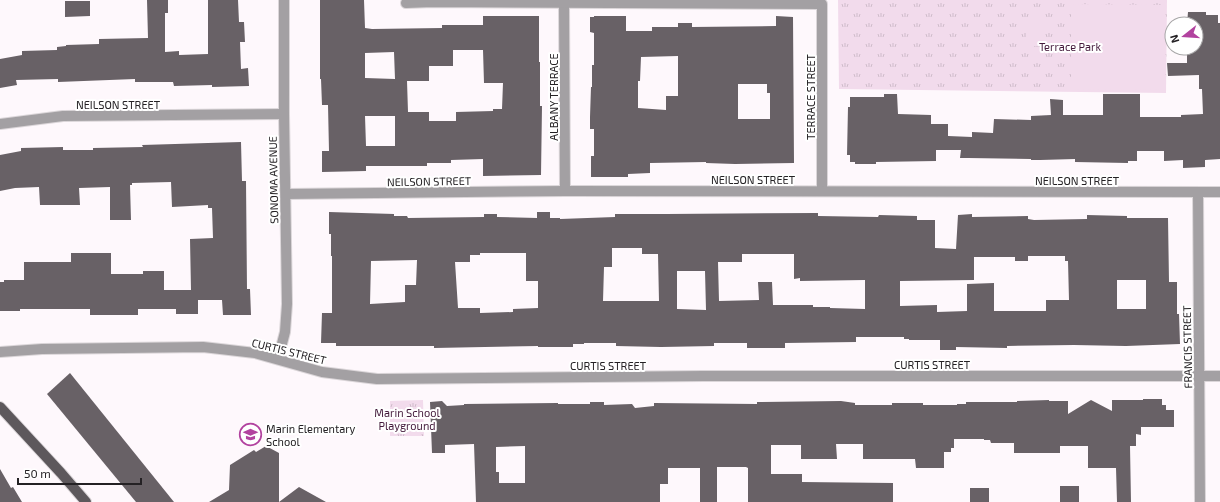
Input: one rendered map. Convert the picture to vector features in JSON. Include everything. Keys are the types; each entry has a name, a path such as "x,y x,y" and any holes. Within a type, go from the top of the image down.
{"main road":[{"path":"0,407 86,502"}],"street":[{"name":"SONOMA AVENUE","path":"278,360 285,332 287,304 284,0"},
{"path":"406,3 564,2"},
{"name":"TERRACE STREET","path":"564,2 822,4 822,191"},
{"name":"ALBANY TERRACE","path":"564,2 565,191"},
{"name":"NEILSON STREET","path":"0,124 63,116 284,114"},
{"name":"NEILSON STREET","path":"286,194 565,191 1220,192"},
{"name":"FRANCIS STREET","path":"1198,192 1200,502"},
{"name":"CURTIS STREET","path":"0,352 42,349 203,347 255,353 322,372 377,379 703,376 1220,376"}],"green space":[{"name":"Terrace Park","path":"838,0 1167,0 1167,16 1164,16 1164,56 1166,56 1166,93 839,89"},
{"path":"1071,4 1164,5 1163,90 1071,89"},
{"path":"1026,17 1044,17 1044,46 1026,46"},
{"name":"Marin School Playground","path":"423,400 424,436 390,436 390,401"}],"building":[{"path":"147,0 168,0 168,13 165,13 165,52 179,51 179,55 208,54 208,0 238,0 239,22 244,22 245,42 240,42 241,69 248,68 249,86 174,86 173,82 135,82 135,79 58,82 58,79 16,80 17,85 0,88 0,59 22,55 22,51 57,50 57,47 66,45 99,44 99,39 148,38"},
{"path":"320,0 364,0 365,28 372,29 442,28 442,25 483,25 483,16 539,16 540,106 542,106 541,175 483,176 483,159 451,160 451,163 427,163 427,166 366,166 366,171 322,172 322,151 329,151 328,105 322,105 320,79","holes":["453,50 483,50 484,83 503,83 502,109 493,109 493,111 456,112 456,121 429,121 429,112 408,112 407,81 429,81 429,66 453,66","394,52 395,79 365,78 365,53","365,116 395,116 395,146 366,146"]},
{"path":"65,1 90,1 90,16 65,17"},
{"path":"1188,12 1206,12 1206,15 1218,15 1218,23 1220,23 1220,159 1205,160 1205,167 1183,168 1183,160 1164,161 1164,151 1137,151 1137,161 1128,161 1128,163 1075,162 1075,159 1031,160 960,158 961,150 936,150 936,161 876,162 876,164 855,164 855,162 850,162 850,155 847,155 848,107 850,107 850,97 884,97 884,94 897,94 898,114 931,115 931,124 948,124 948,136 972,137 972,132 993,133 994,119 1031,120 1031,116 1051,115 1050,99 1063,100 1063,115 1103,115 1103,94 1140,94 1140,117 1181,117 1181,115 1203,114 1202,89 1199,89 1199,75 1168,76 1167,63 1187,63 1187,56 1204,56 1204,16 1188,16"},
{"path":"626,16 626,31 652,31 652,27 678,27 678,23 692,23 692,27 776,26 776,16 793,17 794,163 650,163 650,173 628,174 628,177 591,177 591,156 594,156 594,129 590,129 590,117 592,65 594,65 594,33 590,32 590,17","holes":["678,56 678,96 666,96 666,110 638,108 638,81 640,81 641,57","738,84 767,84 767,93 770,93 770,119 738,119"]},
{"path":"241,142 242,181 246,181 247,289 250,289 251,315 223,315 222,300 198,300 198,314 176,314 176,309 138,309 138,315 90,315 90,309 20,309 20,311 0,311 0,282 4,282 4,280 24,280 24,262 71,262 71,253 111,253 111,274 143,274 143,271 164,271 164,290 191,290 190,239 213,238 212,208 208,208 208,205 172,207 171,182 132,183 132,185 130,185 131,220 110,220 110,187 79,188 80,205 40,205 39,187 15,188 0,191 0,155 21,151 21,148 63,147 63,150 93,150 93,148 143,147 142,145"},
{"path":"329,212 394,214 394,216 407,216 408,218 484,217 484,214 497,214 497,217 537,218 537,212 550,212 550,218 560,219 615,217 615,214 818,213 818,216 917,216 917,220 935,220 935,248 956,249 958,215 972,214 972,217 1028,216 1028,219 1034,220 1087,219 1087,215 1127,216 1127,218 1168,218 1169,282 1177,282 1177,314 1179,314 1180,344 1126,346 1007,346 1007,348 956,347 956,350 940,350 940,340 909,340 904,339 904,337 856,337 856,342 785,343 785,348 747,348 747,343 714,343 714,346 661,347 616,346 616,343 573,344 573,347 538,346 434,348 434,346 336,346 336,343 321,343 322,313 332,313 332,256 331,234 329,234","holes":["612,248 642,248 642,254 658,254 659,301 603,301 604,267 612,267","480,253 526,253 526,281 538,281 538,308 513,309 513,312 480,313 480,308 458,308 455,262 470,262 470,255 480,255","742,254 794,254 794,279 800,278 800,281 865,280 865,309 813,307 813,305 773,305 772,282 758,282 759,300 719,301 718,262 742,262","1028,256 1065,256 1065,261 1068,261 1069,300 1046,300 1046,311 994,311 994,283 967,284 967,311 937,312 937,305 900,306 900,281 974,280 974,257 1015,257 1015,261 1028,261","417,260 416,285 405,285 405,302 370,304 371,261","677,271 705,271 706,310 677,309","1117,280 1146,280 1146,309 1117,309"]},
{"path":"70,373 174,502 136,502 47,394"},
{"path":"1162,399 1162,405 1166,405 1166,410 1174,410 1174,427 1141,427 1141,435 1136,434 1136,446 1130,446 1131,502 1117,502 1116,468 1088,468 1088,446 1060,446 1060,453 1014,453 1014,443 991,443 990,440 984,439 954,439 954,448 951,448 951,452 944,452 944,468 916,468 915,459 863,459 863,444 836,444 837,459 801,459 801,445 771,445 771,474 802,474 802,482 893,483 893,502 748,502 748,468 717,467 717,502 700,502 700,468 668,468 668,484 660,484 660,502 476,502 474,444 445,445 445,453 432,453 430,402 442,401 447,406 464,404 590,404 590,402 604,402 604,405 632,404 635,408 654,406 654,403 757,404 757,402 841,401 855,403 855,405 923,403 923,405 957,405 966,404 966,402 1017,402 1049,400 1068,401 1068,414 1091,400 1112,411 1112,400","holes":["525,446 525,483 499,483 499,472 496,472 496,447"]},
{"path":"266,446 279,453 279,502 209,502 229,490 230,465 254,450 256,452"},
{"path":"0,469 11,488 13,487 22,502 0,502"},
{"path":"1060,486 1079,486 1079,502 1060,502"},
{"path":"299,487 326,502 279,502"},
{"path":"970,488 989,488 989,502 970,502"}],"place":[{"name":"Marin Elementary School","path":"251,434"}]}
